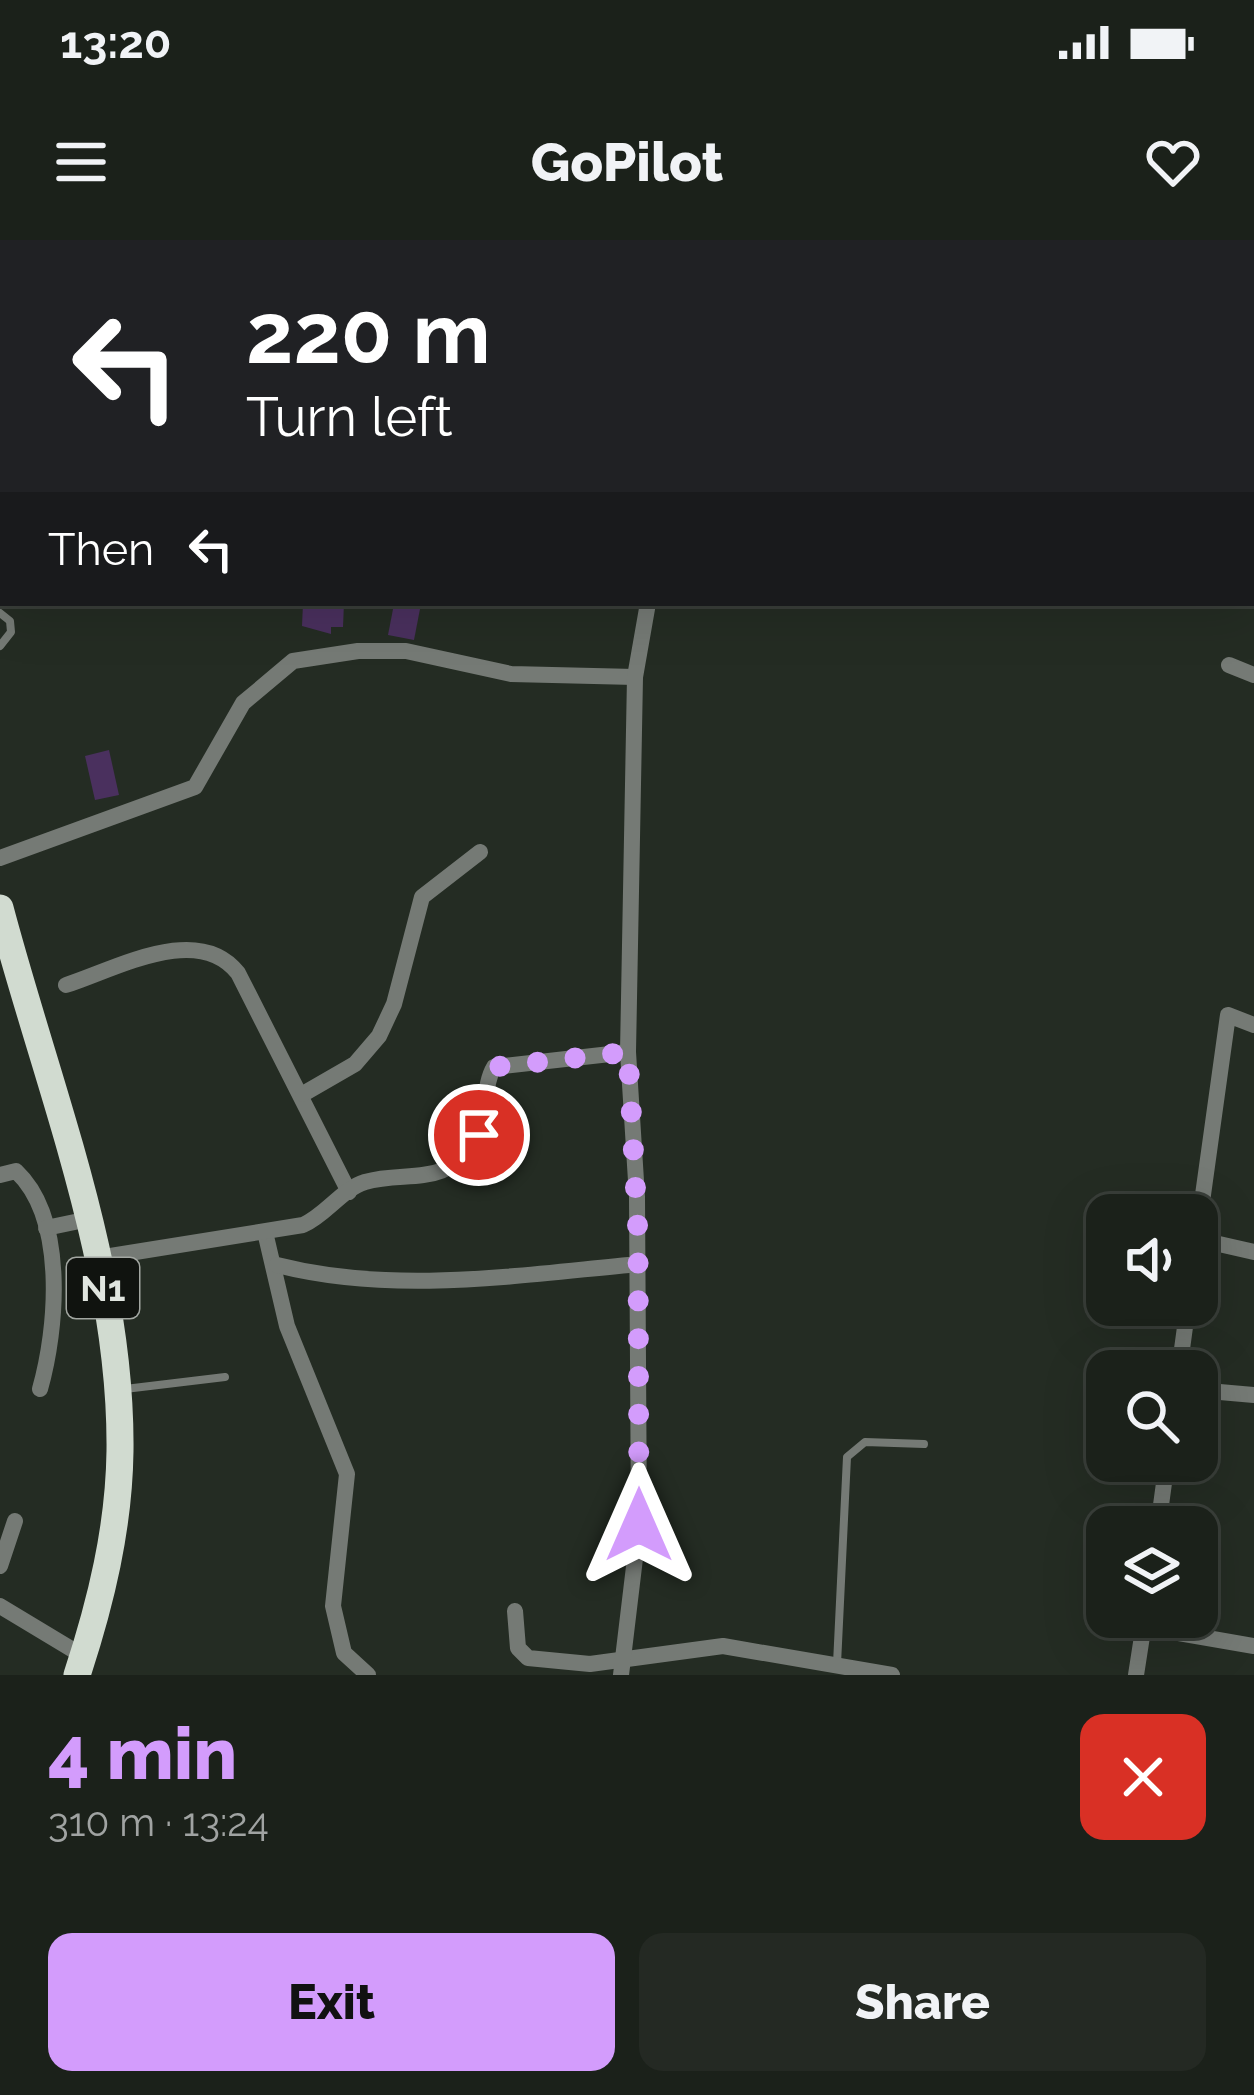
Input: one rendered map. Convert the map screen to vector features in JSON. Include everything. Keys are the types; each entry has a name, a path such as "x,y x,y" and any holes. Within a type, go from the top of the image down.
{"highway":[{"name":"N1","path":"0,908 7,961 89,1219 117,1390 120,1451 112,1541 80,1666"}],"street":[{"path":"622,1667 639,1525 639,1264 628,1052 635,677 647,606"},
{"path":"0,858 195,787 243,703 293,662 358,651 406,651 511,674 635,677"},
{"path":"1229,665 1254,675"},
{"path":"303,1094 355,1064 379,1036 403,973 416,908 430,890 480,852"},
{"path":"66,985 174,950 218,954 238,973 349,1192"},
{"path":"1203,1194 1228,1015 1254,1025"},
{"path":"98,1258 266,1232 324,1216 368,1181 423,1178 459,1159 479,1135 494,1067 628,1052"},
{"path":"0,1174 16,1171 23,1178 46,1228 55,1336 40,1389"},
{"path":"46,1228 89,1219"},
{"path":"266,1232 287,1325 346,1474 333,1606 344,1653 368,1675"},
{"path":"1218,1244 1254,1252"},
{"path":"277,1265 338,1281 454,1281 639,1264"},
{"path":"1218,1392 1254,1395"},
{"path":"0,1566 15,1521"},
{"path":"0,1606 80,1666"},
{"path":"515,1611 518,1648 528,1658 622,1667 723,1646 892,1675"},
{"path":"1136,1675 1142,1638"},
{"path":"1218,1638 1254,1646"}],"lane":[{"path":"0,613 10,621 11,632 0,646"},
{"path":"117,1390 225,1377"},
{"path":"836,1666 847,1457 865,1442 924,1444"}],"building":[{"path":"303,606 344,606 343,627 331,627 331,634 302,626"},
{"path":"394,606 420,609 414,640 388,635"},
{"path":"109,750 119,795 95,800 85,756"}],"route":[{"path":"479,1135 494,1067 628,1052 638,1234 639,1525"}]}
